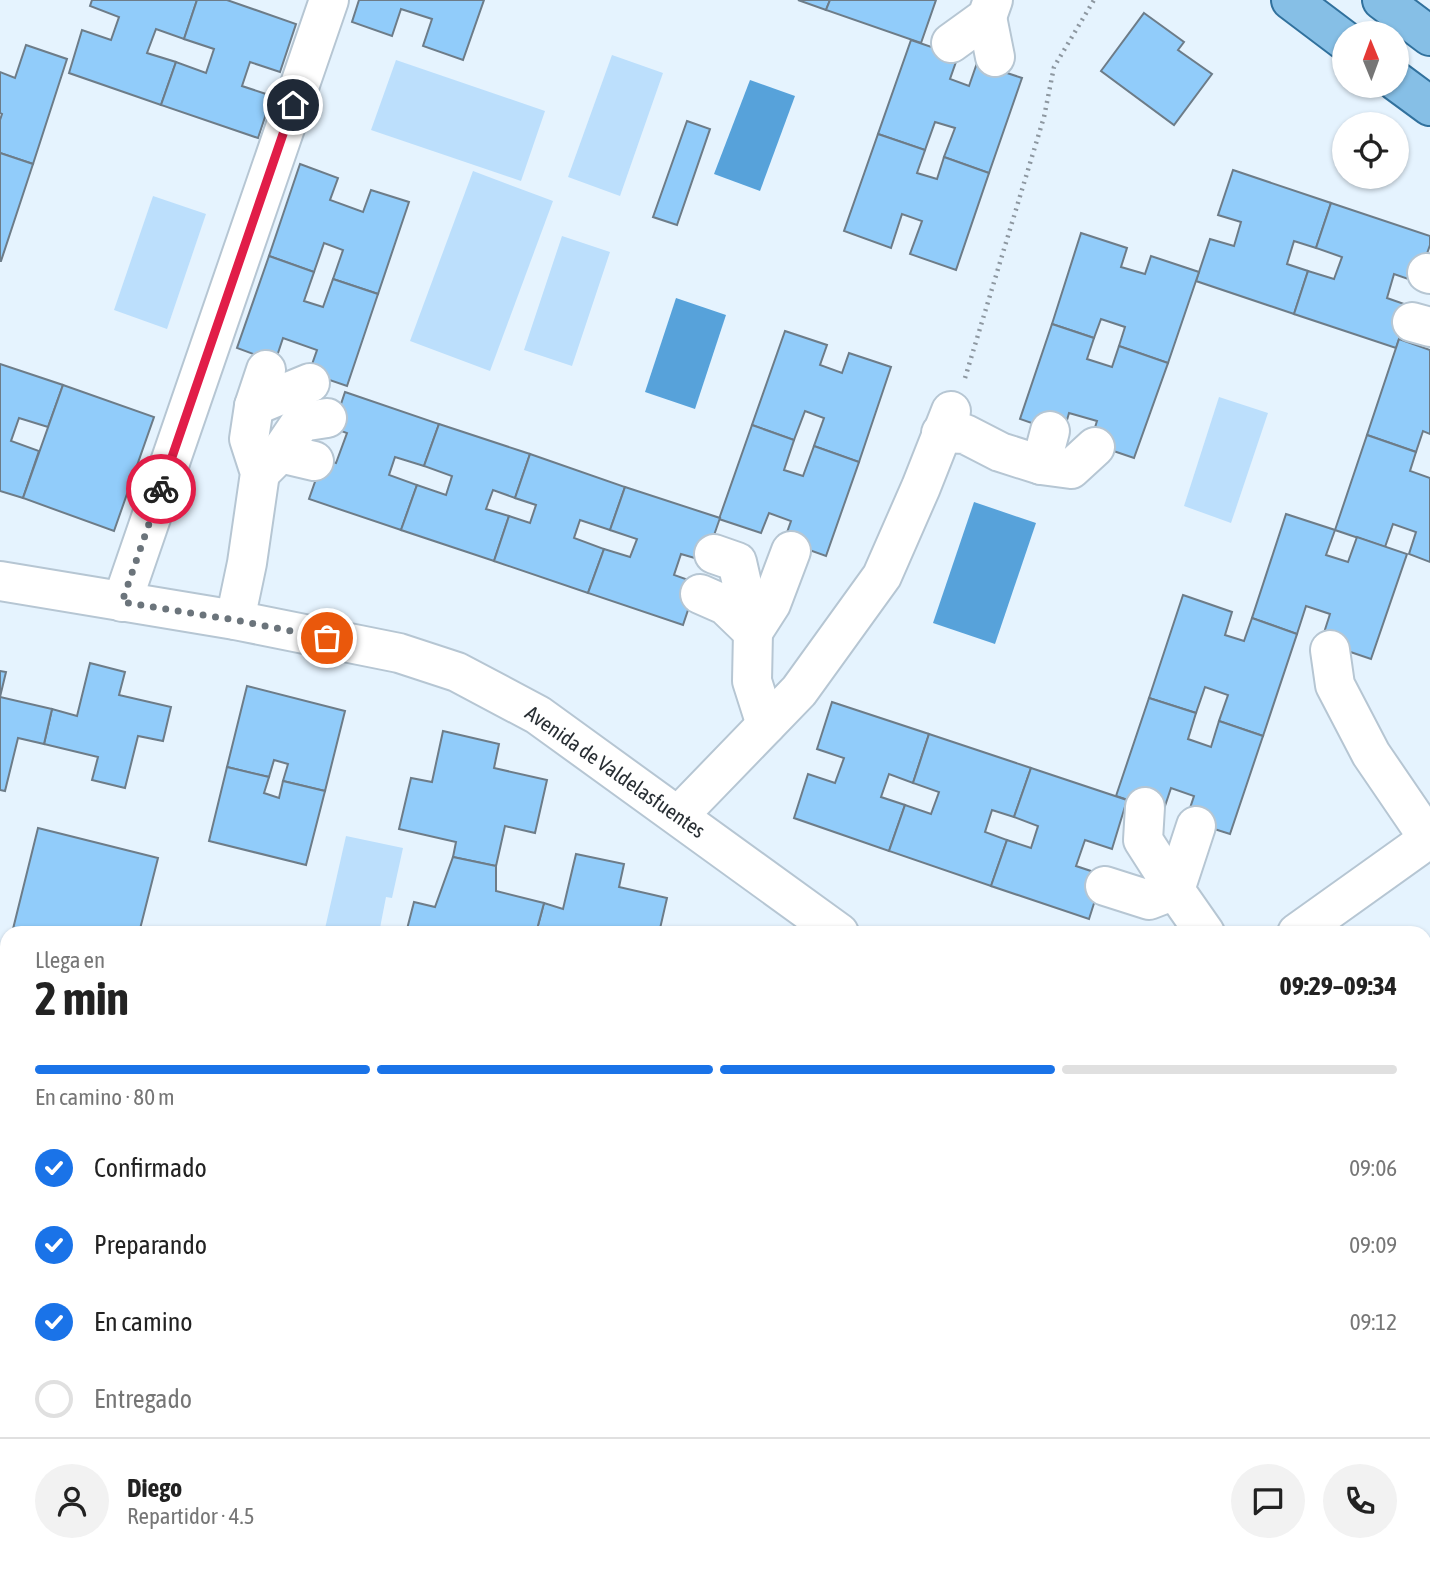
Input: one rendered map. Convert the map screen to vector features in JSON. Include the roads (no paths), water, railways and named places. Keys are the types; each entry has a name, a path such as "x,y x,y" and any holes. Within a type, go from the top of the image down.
{"main road":[{"path":"1292,0 1332,31"},
{"path":"1382,0 1430,36"},
{"path":"1409,91 1430,106"}],"street":[{"path":"122,602 329,0"},
{"path":"951,43 990,9"},
{"path":"990,9 995,57"},
{"path":"266,370 254,406 249,439 285,462"},
{"path":"254,406 310,383"},
{"path":"235,620 247,563 301,422 327,418"},
{"path":"679,816 799,691 882,576 946,422 999,452 1046,448 1071,469 1095,447"},
{"path":"733,551 753,632 752,681 766,725"},
{"path":"753,632 771,604 792,551"},
{"name":"Avenida de Valdelasfuentes","path":"0,581 235,620 399,653 457,672 538,715 829,926"},
{"path":"701,594 725,605 753,632"},
{"path":"1307,926 1430,839 1371,754 1335,685 1330,650"},
{"path":"1175,890 1196,826"},
{"path":"1135,828 1200,926"},
{"path":"1105,887 1149,900 1175,890"}],"water":[{"path":"750,80 795,96 760,191 714,174"},
{"path":"676,298 726,315 695,409 645,392"},
{"path":"974,502 1036,523 995,644 933,623"}]}
